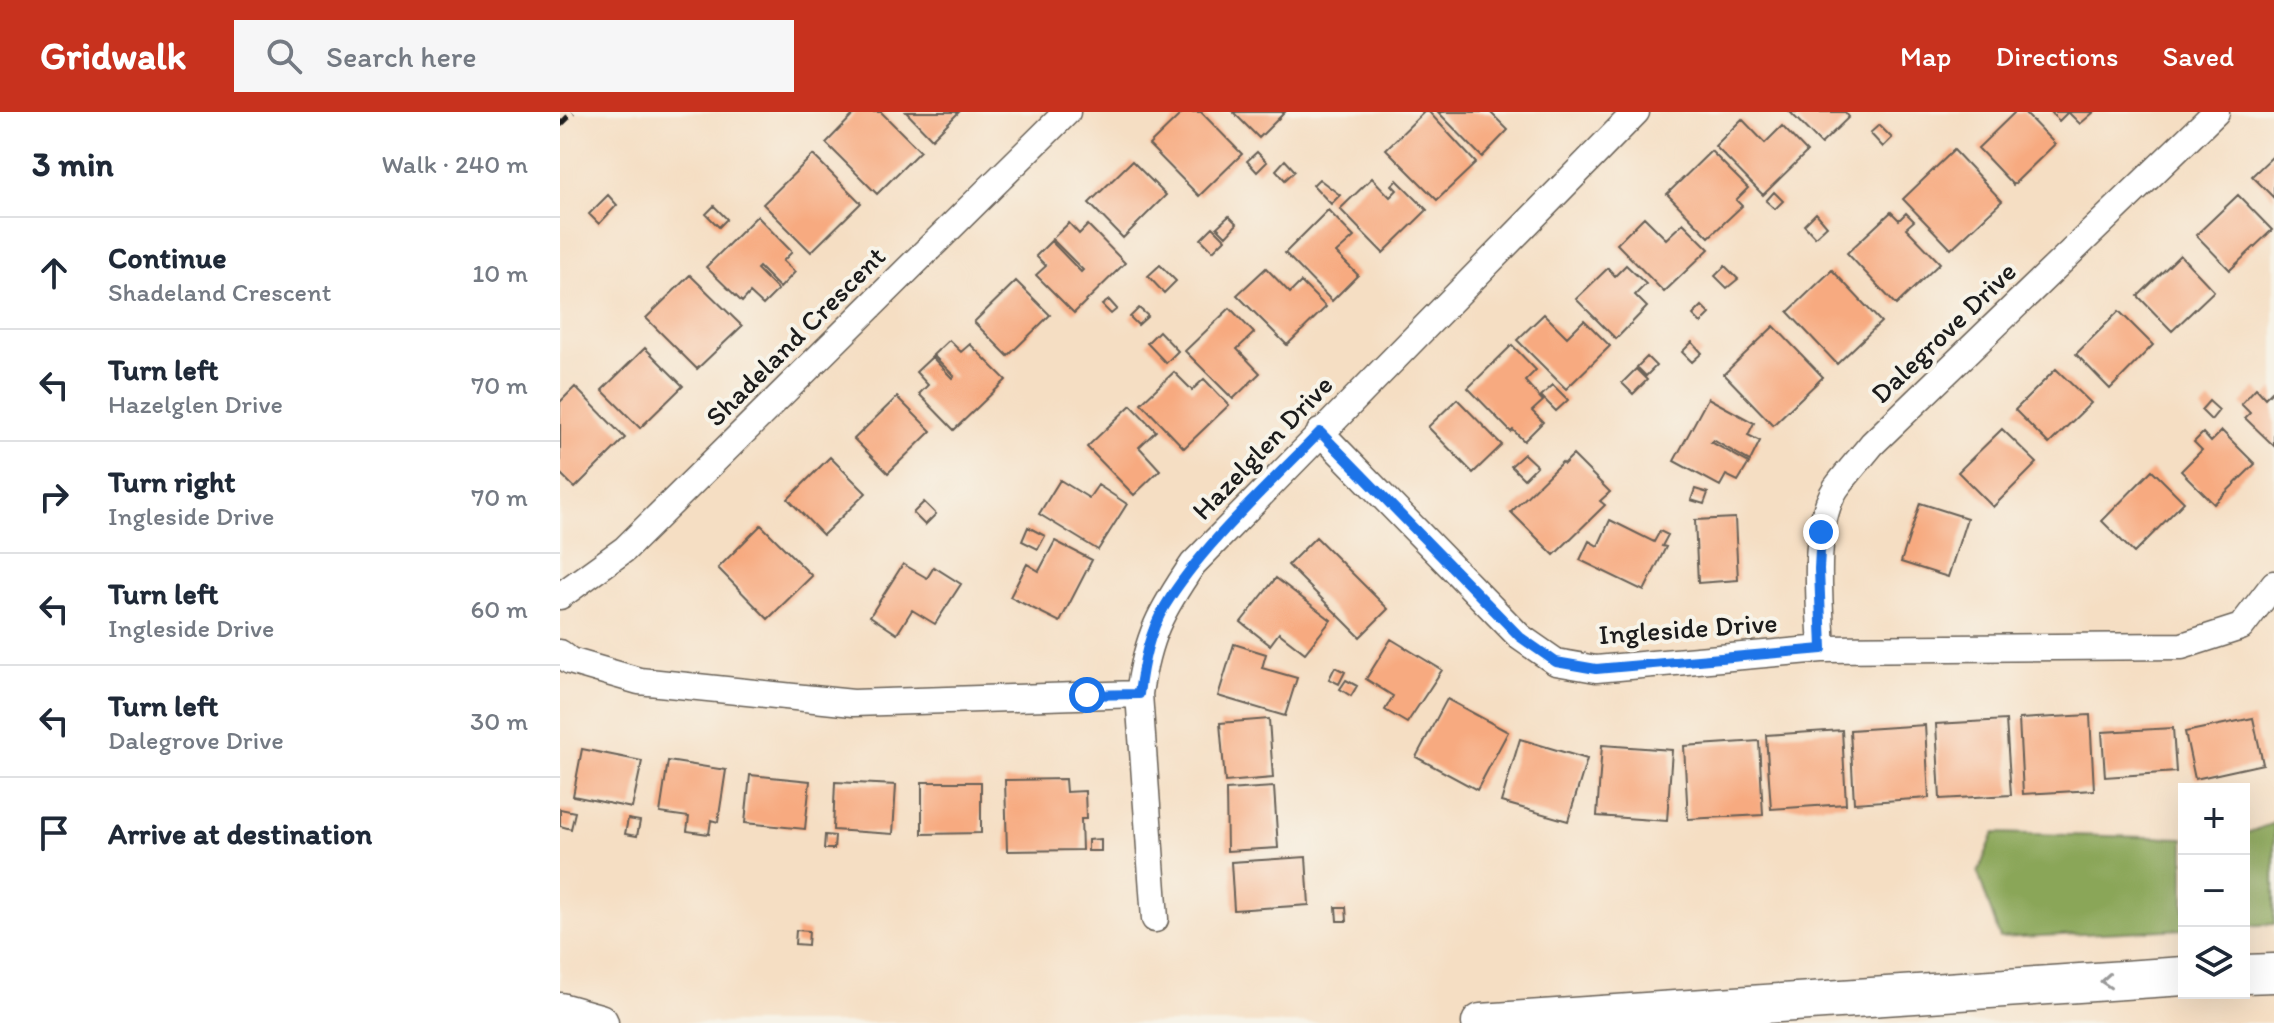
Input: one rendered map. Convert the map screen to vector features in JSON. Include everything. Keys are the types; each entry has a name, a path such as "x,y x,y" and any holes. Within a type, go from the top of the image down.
{"main road":[{"path":"2250,974 2274,973"},
{"path":"1481,1023 2178,976"},
{"path":"560,1012 599,1023"}],"street":[{"name":"Shadeland Crescent","path":"560,596 625,549 1067,112"},
{"name":"Hazelglen Drive","path":"1155,919 1139,694 1144,656 1163,608 1186,575 1320,432 1636,112"},
{"name":"Dalegrove Drive","path":"1822,649 1821,532 1835,490 1872,444 2216,112"},
{"name":"Ingleside Drive","path":"1320,432 1520,637 1556,662 1596,669 1822,649 2182,646 2241,627 2274,584"},
{"path":"560,653 570,661 639,681 853,703 1139,694"}],"green space":[{"path":"2274,823 2274,924 2250,926 2250,832"},
{"path":"1994,833 2178,838 2178,929 2000,938 1978,873"}],"building":[{"path":"856,112 881,112 920,151 877,194 826,143"},
{"path":"906,112 959,112 932,139"},
{"path":"1183,112 1201,112 1242,154 1199,196 1149,145"},
{"path":"1233,112 1285,112 1259,138"},
{"path":"1424,112 1429,112 1476,163 1437,200 1386,149"},
{"path":"1438,112 1490,112 1508,130 1482,157"},
{"path":"1790,112 1845,112 1849,117 1821,144"},
{"path":"2015,112 2024,112 2055,144 2013,185 1978,148"},
{"path":"2051,112 2068,112 2059,121"},
{"path":"2068,112 2094,112 2080,124"},
{"path":"1742,119 1765,143 1782,126 1807,152 1763,195 1715,146"},
{"path":"1879,125 1892,138 1883,147 1870,133"},
{"path":"1954,150 2002,201 1951,249 1903,199"},
{"path":"1711,151 1748,188 1736,200 1742,206 1709,237 1667,194"},
{"path":"1257,152 1267,162 1257,172 1247,161"},
{"path":"813,155 861,203 811,252 763,204"},
{"path":"2274,155 2274,198 2252,176"},
{"path":"1285,160 1295,171 1285,180 1276,170"},
{"path":"1132,161 1166,195 1123,238 1089,203"},
{"path":"1372,178 1390,197 1397,190 1392,185 1397,180 1427,210 1383,253 1340,209"},
{"path":"1319,179 1340,195 1331,204 1313,185"},
{"path":"1774,192 1783,201 1775,209 1766,201"},
{"path":"608,195 617,205 599,224 589,214"},
{"path":"2238,195 2272,230 2230,270 2196,235"},
{"path":"714,206 727,219 719,227 706,214"},
{"path":"1328,210 1354,237 1336,253 1358,275 1332,301 1285,253"},
{"path":"1891,212 1899,220 1906,213 1914,221 1906,228 1940,263 1896,305 1847,253"},
{"path":"1816,213 1827,226 1815,237 1804,225"},
{"path":"757,216 792,252 783,261 795,272 780,288 759,267 757,269 778,290 763,305 750,293 742,302 706,267"},
{"path":"1229,216 1237,224 1226,236 1217,227"},
{"path":"1644,217 1666,239 1683,223 1709,249 1664,292 1617,244"},
{"path":"1069,223 1079,234 1088,225 1125,263 1074,313 1036,275 1046,266 1036,256 1051,241 1081,272 1083,270 1052,239"},
{"path":"1213,227 1225,239 1213,251 1201,239"},
{"path":"2180,255 2214,291 2172,331 2138,296"},
{"path":"1160,265 1176,281 1164,293 1148,276"},
{"path":"1626,265 1646,284 1635,295 1647,307 1616,339 1576,299 1608,268 1615,276"},
{"path":"1725,266 1738,279 1727,288 1715,276"},
{"path":"1266,268 1290,293 1301,282 1326,307 1287,345 1237,295"},
{"path":"1832,270 1881,322 1837,364 1788,312"},
{"path":"690,275 742,326 697,369 646,318"},
{"path":"1016,281 1050,315 1008,356 974,322"},
{"path":"1109,300 1117,309 1111,314 1102,305"},
{"path":"1702,306 1710,314 1701,323 1693,315"},
{"path":"1139,308 1148,316 1138,325 1130,317"},
{"path":"1230,308 1254,333 1237,349 1260,373 1233,399 1185,351"},
{"path":"2119,311 2153,345 2110,389 2076,354"},
{"path":"1544,314 1567,337 1584,320 1610,346 1566,389 1517,340"},
{"path":"1774,326 1823,377 1773,425 1724,374"},
{"path":"1159,331 1178,351 1166,363 1147,343"},
{"path":"949,340 961,352 970,344 1006,380 954,430 919,394 928,385 916,372 932,357 952,378 954,376 933,355"},
{"path":"1692,342 1702,353 1692,362 1682,352"},
{"path":"1512,345 1536,370 1525,381 1543,401 1532,411 1543,422 1524,441 1468,388"},
{"path":"645,348 683,386 640,428 602,390"},
{"path":"1647,357 1656,366 1646,376 1637,367"},
{"path":"1636,369 1647,380 1633,394 1622,383"},
{"path":"2056,369 2091,403 2049,444 2015,410"},
{"path":"1174,372 1192,390 1204,379 1229,405 1184,448 1141,403"},
{"path":"1553,385 1568,400 1556,411 1541,396"},
{"path":"575,387 625,438 575,488 560,473 560,402"},
{"path":"2256,388 2265,398 2274,389 2274,446 2245,418 2250,413 2241,404"},
{"path":"897,397 931,431 888,473 854,439"},
{"path":"1708,398 1754,423 1748,435 1760,441 1750,461 1713,440 1711,442 1749,463 1738,481 1726,475 1720,486 1674,461"},
{"path":"1457,399 1502,445 1473,473 1428,427"},
{"path":"2209,401 2219,410 2211,420 2201,410"},
{"path":"1131,405 1156,431 1139,447 1160,470 1134,495 1087,447"},
{"path":"2002,429 2037,463 1993,507 1958,472"},
{"path":"2222,431 2255,464 2214,504 2181,471 2202,450 2194,442 2203,433 2211,442"},
{"path":"1524,454 1537,466 1524,479 1511,466"},
{"path":"1573,455 1610,492 1600,501 1605,505 1554,555 1511,512"},
{"path":"830,457 866,493 823,535 788,499"},
{"path":"2152,470 2184,502 2134,553 2102,521"},
{"path":"1060,480 1089,498 1098,485 1127,504 1098,550 1039,514"},
{"path":"1695,489 1708,493 1704,504 1691,500"},
{"path":"924,502 936,514 925,525 913,513"},
{"path":"1920,503 1967,518 1948,577 1901,562"},
{"path":"1735,518 1738,580 1698,583 1695,520"},
{"path":"1610,520 1654,542 1660,531 1668,535 1662,546 1666,547 1644,591 1580,560 1589,541 1598,546"},
{"path":"761,525 812,576 768,619 718,568"},
{"path":"1028,527 1045,536 1038,549 1022,541"},
{"path":"1316,537 1388,609 1360,637 1288,565"},
{"path":"1055,541 1092,560 1060,622 1010,597 1027,564 1039,571"},
{"path":"903,564 927,578 934,567 961,584 935,624 912,610 897,634 870,616"},
{"path":"1276,578 1331,620 1305,653 1279,633 1270,645 1241,622"},
{"path":"1391,639 1442,670 1407,723 1385,710 1393,696 1366,679"},
{"path":"1234,644 1266,654 1262,668 1297,678 1285,716 1218,696"},
{"path":"1335,667 1345,672 1339,684 1329,679"},
{"path":"1346,680 1357,686 1351,696 1340,689"},
{"path":"1447,699 1508,732 1477,790 1416,757"},
{"path":"2090,715 2094,790 2023,794 2019,719"},
{"path":"2253,718 2263,764 2195,779 2185,732"},
{"path":"1269,719 1273,778 1225,782 1220,723"},
{"path":"2006,720 2011,795 1940,799 1936,724"},
{"path":"1925,725 1929,798 1854,803 1850,730"},
{"path":"2173,728 2176,772 2105,777 2102,732"},
{"path":"1842,730 1846,804 1771,809 1766,735"},
{"path":"1520,739 1587,759 1568,821 1501,802"},
{"path":"1759,741 1763,815 1688,819 1684,746"},
{"path":"1602,745 1672,750 1667,821 1597,816"},
{"path":"582,749 642,761 632,808 573,796"},
{"path":"668,761 726,770 718,822 711,820 709,834 687,831 689,817 660,813"},
{"path":"750,775 810,781 805,829 745,823"},
{"path":"1065,779 1066,792 1085,791 1086,819 1081,819 1082,850 1007,851 1005,780"},
{"path":"835,782 896,785 893,834 833,830"},
{"path":"922,782 981,782 981,833 922,834"},
{"path":"1274,787 1278,848 1227,851 1226,790"},
{"path":"560,809 575,812 571,829 560,826"},
{"path":"628,819 640,821 637,836 625,834"},
{"path":"825,835 835,836 834,849 824,849"},
{"path":"1101,839 1101,851 1088,851 1088,840"},
{"path":"1306,857 1309,905 1234,910 1231,862"},
{"path":"1336,907 1346,907 1347,921 1337,921"},
{"path":"796,930 809,931 808,945 795,944"}],"railway":[{"path":"560,125 573,112"}],"route":[{"path":"1087,695 1139,694 1144,656 1163,608 1193,564 1320,432 1520,637 1556,662 1596,669 1822,649 1821,532"}]}
